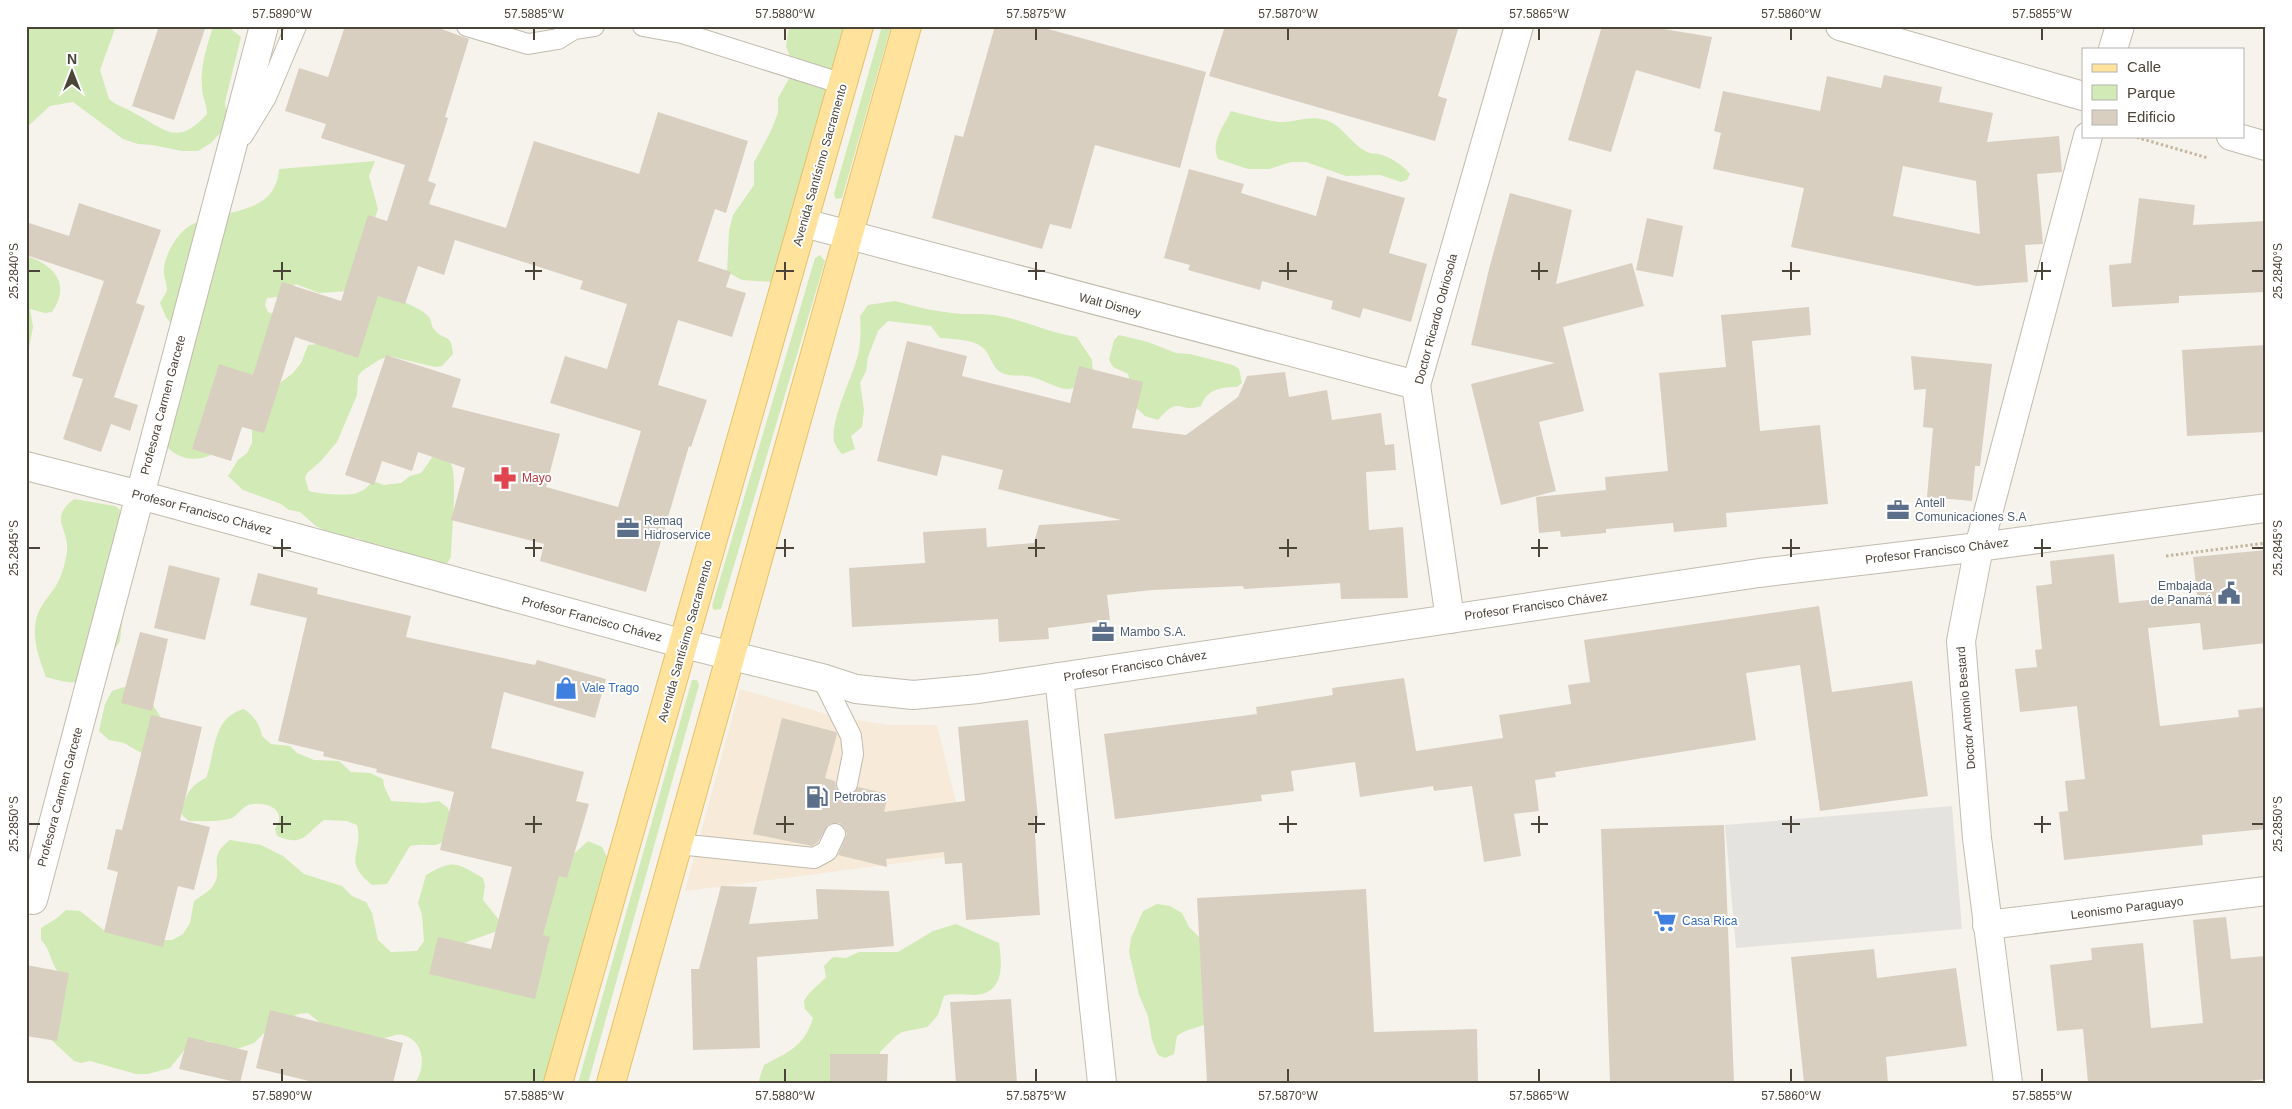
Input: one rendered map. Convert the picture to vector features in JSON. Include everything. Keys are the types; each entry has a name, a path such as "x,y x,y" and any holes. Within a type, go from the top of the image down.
{"main road":[{"name":"Avenida Santísimo Sacramento","path":"558,1083 860,26"},
{"path":"611,1083 906,26"}],"street":[{"name":"Profesora Carmen Garcete","path":"33,900 264,26"},
{"name":"Doctor Ricardo Odriosola","path":"1450,619 1416,385 1519,26"},
{"path":"1840,26 2082,96"},
{"path":"2113,48 2120,26"},
{"name":"Doctor Antonio Bestard","path":"2008,1083 1977,838 1961,641 1979,547 2087,138"},
{"path":"2238,138 2266,146"},
{"name":"Walt Disney","path":"804,222 848,236 1416,385"},
{"name":"Profesor Francisco Chávez","path":"26,466 140,495 684,644 822,678 856,689 913,695 978,689 1759,573 1979,547 2266,508"},
{"path":"1059,677 1102,1083"},
{"name":"Leonismo Paraguayo","path":"1988,925 2266,891"}],"lane":[{"path":"235,136 243,135 266,97 296,26"},
{"path":"467,26 528,44 558,39 574,30 594,26"},
{"path":"643,26 682,33 843,84"},
{"path":"822,678 851,736 853,754 847,784"},
{"path":"678,844 814,858 827,852 835,834"}],"path":[{"path":"2139,138 2218,160"},
{"path":"2159,556 2266,543"}],"shaded area":[{"path":"740,689 837,717 889,725 937,725 969,854 685,891"},
{"path":"1952,806 1962,929 1736,948 1725,825"}],"green space":[{"path":"26,26 116,26 100,70 109,99 164,130 180,133 197,124 207,114 202,91 202,72 205,56 213,26 227,26 241,37 225,102 227,117 221,132 211,143 198,151 182,151 138,144 123,139 73,102 50,106 26,128"},
{"path":"789,26 845,26 773,282 742,280 727,272 729,231 733,215 754,185 754,162 770,133 778,113 778,98 790,77 792,61 786,47"},
{"path":"882,26 891,26 842,198 836,199 834,194"},
{"path":"1231,111 1279,122 1313,118 1331,122 1368,153 1382,155 1396,161 1410,174 1407,180 1401,182 1380,175 1346,176 1306,162 1291,162 1269,169 1248,169 1218,159 1216,153 1217,140"},
{"path":"375,161 369,176 378,209 350,291 319,293 296,284 277,297 267,298 265,305 268,312 284,318 213,454 198,459 191,459 184,458 172,451 161,440 184,342 166,317 160,303 167,290 164,275 165,263 168,252 174,242 181,233 193,224 207,218 239,211 253,206 266,198 275,186 279,169"},
{"path":"820,255 825,261 721,609 714,610 712,606 815,258"},
{"path":"26,256 44,264 57,276 60,284 60,293 58,302 52,312 45,313 30,309 33,327 26,364"},
{"path":"369,291 401,301 423,312 431,320 432,327 449,340 453,354 442,366 435,367 389,356 362,371 358,376 357,395 337,442 321,461 307,473 305,478 309,491 353,494 362,491 373,481 384,485 401,483 410,476 421,473 434,455 448,461 453,470 454,494 451,557 445,567 385,550 357,538 337,537 316,526 300,512 289,510 281,504 243,490 228,476 238,460 247,453 252,443 252,426 276,386 293,373 301,363 308,345 330,343"},
{"path":"895,301 945,312 989,314 1005,317 1077,337 1092,360 1093,373 1084,382 1068,389 1027,376 1007,375 997,370 985,350 978,344 940,338 931,326 888,321 878,331 868,357 866,371 860,383 864,410 862,427 851,436 855,449 842,454 834,441 835,422 858,355 860,316 868,305"},
{"path":"1119,335 1148,342 1176,353 1190,354 1233,365 1239,369 1242,383 1237,387 1215,390 1207,396 1201,406 1188,408 1175,406 1165,412 1158,420 1145,416 1128,400 1130,381 1128,374 1113,367 1109,360 1114,340"},
{"path":"74,499 115,506 133,520 120,641 113,652 95,671 77,682 66,682 46,677 39,656 35,627 40,610 57,584 64,568 67,543 61,518 66,506"},
{"path":"692,680 697,680 699,685 588,1083 578,1083"},
{"path":"124,687 132,688 144,695 165,724 143,754 124,743 109,740 99,731 105,704 112,691"},
{"path":"244,709 254,717 262,736 271,744 290,746 297,753 314,760 339,761 351,772 370,773 383,779 391,801 424,803 439,801 448,808 454,828 439,844 410,846 387,884 372,885 363,876 355,863 358,843 357,825 347,821 324,820 303,838 293,840 277,836 275,829 279,822 279,816 277,811 268,805 248,805 229,819 189,821 182,815 182,809 188,793 196,784 206,778 220,728 233,714"},
{"path":"230,840 261,845 283,856 304,874 342,886 352,896 366,902 372,913 378,940 391,952 417,951 424,941 422,915 418,903 426,875 443,866 454,864 483,878 485,886 483,900 499,920 497,931 461,944 443,962 523,943 566,861 588,841 602,847 609,861 598,887 563,1083 415,1083 419,1077 422,1062 416,1043 410,1038 403,1035 394,1035 383,1039 373,1039 325,1033 318,1021 308,1013 298,1014 266,1031 254,1043 237,1049 226,1048 208,1041 196,1041 187,1047 170,1068 148,1074 136,1074 90,1061 81,1063 74,1061 44,1033 60,974 41,940 41,928 66,910 80,911 105,931 147,940 172,940 183,934 190,923 194,901 213,886 217,874 218,852"},
{"path":"1157,904 1170,906 1182,913 1189,927 1200,938 1212,1021 1177,1036 1174,1054 1165,1058 1158,1055 1152,1040 1148,1016 1139,995 1129,952 1131,938 1143,911"},
{"path":"956,924 999,943 1001,968 997,983 992,989 975,995 956,994 944,996 938,1015 933,1021 927,1027 902,1032 896,1036 881,1051 863,1083 758,1083 764,1065 794,1048 805,1036 813,1018 805,1009 804,1001 811,991 826,977 824,966 833,957 846,958 859,952 898,952 933,931"}],"building":[{"path":"159,26 206,26 174,120 132,106"},
{"path":"345,26 433,26 469,39 445,117 448,118 428,181 436,184 429,204 506,228 534,141 639,174 658,112 748,141 726,213 715,209 698,261 731,272 726,287 746,293 732,337 678,320 658,385 707,400 691,447 689,446 646,592 540,561 544,544 451,520 465,468 418,452 412,471 382,461 374,485 345,475 386,355 461,379 452,407 560,434 546,487 618,507 641,431 550,403 565,356 607,369 627,304 580,289 583,281 455,240 444,275 418,266 405,304 378,296 358,358 295,337 264,433 242,427 231,461 192,449 219,364 253,375 282,282 341,301 368,215 387,221 405,165 321,138 326,124 285,111 299,68 328,77"},
{"path":"995,26 1037,26 1206,72 1180,168 1095,145 1071,229 1050,224 1042,249 932,218 955,135 963,137"},
{"path":"1225,26 1459,26 1438,96 1447,99 1435,141 1209,76"},
{"path":"1602,26 1646,26 1712,37 1700,89 1636,70 1611,152 1568,140"},
{"path":"1884,75 1942,87 1939,102 1993,113 1987,142 2059,136 2062,172 2037,174 2043,244 2025,245 2028,282 1977,286 1791,247 1804,188 1713,169 1721,133 1714,131 1723,91 1820,111 1827,76 1881,88","holes":["1903,166 1976,181 1980,234 1893,216"]},
{"path":"1189,169 1244,184 1241,193 1316,216 1327,176 1405,198 1389,253 1427,264 1411,322 1363,308 1360,318 1331,309 1333,301 1262,281 1260,290 1188,270 1190,265 1164,258"},
{"path":"1510,193 1572,210 1556,284 1632,263 1644,306 1563,327 1584,411 1539,422 1556,491 1501,505 1471,384 1555,363 1471,345"},
{"path":"2139,198 2195,205 2193,225 2266,221 2266,292 2179,296 2179,303 2112,307 2109,265 2131,263"},
{"path":"79,203 161,230 136,303 145,306 114,397 138,405 130,431 111,424 101,452 63,439 83,379 72,376 104,281 26,255 26,222 69,236"},
{"path":"1647,218 1683,226 1673,277 1636,270"},
{"path":"1809,307 1811,335 1752,341 1760,431 1820,425 1828,504 1726,513 1727,527 1674,532 1673,523 1606,529 1606,533 1561,537 1560,531 1539,533 1536,497 1606,490 1605,477 1668,471 1659,373 1726,367 1721,315"},
{"path":"907,341 967,356 962,376 1070,403 1079,366 1143,382 1132,428 1186,435 1238,397 1247,376 1285,372 1289,397 1327,390 1332,420 1381,413 1385,445 1394,444 1396,470 1366,472 1369,530 1403,527 1408,598 1341,599 1340,583 1244,589 1243,586 1152,590 1107,595 1110,620 1048,628 1049,639 999,642 998,619 852,627 849,568 925,563 923,532 986,528 987,547 1034,543 1039,525 1121,520 998,489 1003,470 942,455 937,476 877,461"},
{"path":"2266,345 2266,432 2187,436 2182,350"},
{"path":"1911,356 1992,364 1980,466 1975,466 1972,501 1927,497 1933,428 1923,427 1926,389 1914,390"},
{"path":"2266,550 2266,643 2203,650 2200,623 2148,628 2160,726 2239,717 2238,710 2266,707 2266,829 2202,835 2203,845 2064,860 2059,812 2068,811 2065,781 2085,779 2077,706 2020,712 2015,669 2037,667 2035,650 2042,649 2036,586 2052,584 2050,561 2114,554 2119,603 2197,595 2193,557"},
{"path":"169,565 220,578 205,640 154,628"},
{"path":"258,573 318,588 317,594 411,616 406,637 535,665 537,660 606,679 595,718 504,692 491,748 584,772 576,801 589,804 567,878 559,876 543,935 550,937 535,999 429,974 438,937 491,949 512,867 440,850 454,792 376,772 377,769 323,756 324,752 278,741 307,618 250,605"},
{"path":"1819,606 1832,692 1912,681 1928,796 1820,811 1800,665 1746,673 1756,740 1555,772 1556,777 1535,780 1539,811 1514,814 1521,856 1484,862 1472,786 1434,791 1433,786 1360,797 1355,762 1291,771 1294,791 1261,795 1262,801 1115,819 1104,734 1257,714 1256,707 1333,695 1332,688 1404,678 1416,751 1503,738 1499,715 1571,704 1568,685 1590,682 1584,640"},
{"path":"140,632 168,639 152,711 121,703"},
{"path":"151,715 202,727 180,820 210,827 194,890 178,886 163,947 104,932 118,872 107,869 116,829 122,830"},
{"path":"782,718 836,732 825,778 835,781 836,788 844,795 851,795 858,787 888,794 884,812 965,801 958,727 1028,720 1038,818 1034,818 1040,915 966,920 962,863 945,864 944,852 886,859 887,867 838,855 847,834 840,823 828,825 818,842 812,846 753,834"},
{"path":"1724,825 1734,1083 1610,1083 1601,829"},
{"path":"721,886 757,887 749,924 818,919 816,889 889,891 894,946 757,957 760,1048 693,1050 691,969 699,969"},
{"path":"1366,889 1374,1032 1477,1029 1478,1083 1207,1083 1197,898"},
{"path":"2226,917 2231,959 2266,956 2266,1079 2231,1083 2088,1083 2083,1029 2057,1031 2050,965 2092,960 2091,948 2143,943 2151,1028 2203,1023 2193,920"},
{"path":"1874,949 1877,978 1956,968 1967,1046 1886,1057 1888,1083 1804,1083 1791,957"},
{"path":"26,965 69,973 57,1041 26,1036"},
{"path":"1011,999 1017,1083 956,1083 950,1002"},
{"path":"270,1010 403,1043 393,1083 317,1083 256,1068"},
{"path":"188,1037 248,1051 240,1083 179,1069"},
{"path":"830,1054 888,1054 887,1083 830,1083"}],"place":[{"name":"Mayo","path":"505,478"},
{"name":"Antell Comunicaciones S.A","path":"1898,510"},
{"name":"Remaq Hidroservice","path":"628,528"},
{"name":"Embajada de Panamá","path":"2229,593"},
{"name":"Mambo S.A.","path":"1103,632"},
{"name":"Vale Trago","path":"566,688"},
{"name":"Petrobras","path":"817,797"},
{"name":"Casa Rica","path":"1665,921"}]}
